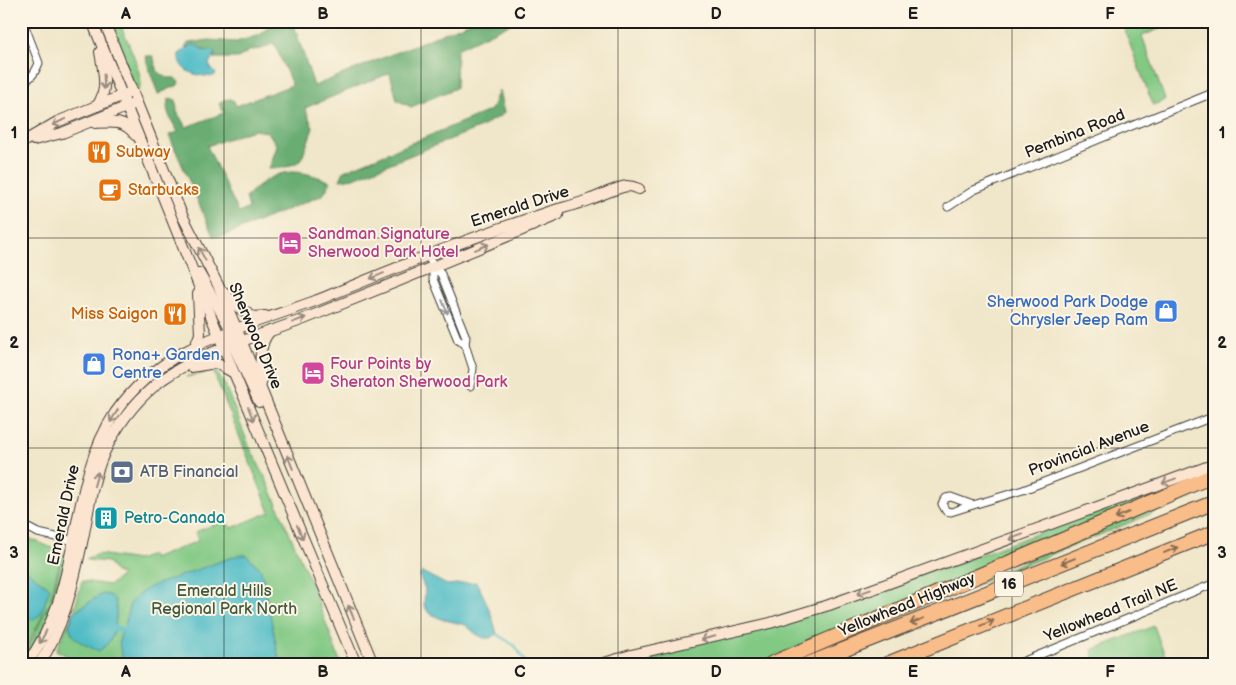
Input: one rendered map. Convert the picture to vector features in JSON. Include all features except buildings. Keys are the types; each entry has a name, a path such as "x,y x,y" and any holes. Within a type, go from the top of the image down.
{"highway":[{"path":"771,664 1215,475"},
{"name":"Yellowhead Highway","path":"808,664 1215,502"},
{"name":"16","path":"887,664 1215,532"},
{"path":"897,664 926,648"}],"main road":[{"name":"Sherwood Drive","path":"104,21 182,215 218,285 234,340 261,390 372,662"},
{"name":"Sherwood Drive","path":"92,22 219,337 234,340"},
{"path":"92,22 104,80 103,94 97,106"},
{"path":"22,143 57,122 132,92"},
{"path":"22,143 62,132 136,103"},
{"path":"79,126 110,122 125,125 143,146"},
{"name":"Emerald Drive","path":"39,664 54,638 66,608 82,544 89,504 101,461 126,414 138,400 163,379 278,314 313,302 498,228 588,201 621,188 633,186 639,189"},
{"name":"Emerald Drive","path":"234,340 253,337 270,331 433,267 562,214 588,201"},
{"path":"189,261 200,274 234,340 266,416 276,426"},
{"path":"195,347 200,329 196,280"},
{"path":"218,285 235,305 253,317 278,314"},
{"path":"234,340 313,302"},
{"path":"261,390 261,350 270,331"},
{"name":"Emerald Drive","path":"26,664 46,632 56,608 66,575 82,494 91,462 98,444 115,414 133,390 158,368 195,347 219,337"},
{"name":"Sherwood Drive","path":"234,340 234,373 356,664"},
{"path":"163,379 190,367 216,363 234,373"},
{"path":"601,664 631,655 770,623 829,605 1215,464"}],"street":[{"path":"21,83 28,81 35,73 39,63 22,21"},
{"name":"Pembina Road","path":"948,207 974,190 1215,92"},
{"path":"428,255 433,267 441,274 466,337 465,344 473,369 470,386"},
{"name":"Provincial Avenue","path":"973,505 1023,490 1215,416"},
{"path":"21,524 38,534 74,541"},
{"name":"Yellowhead Trail NE","path":"1017,664 1215,583"}],"green space":[{"path":"109,21 119,21 130,46 140,77 138,91 136,91"},
{"path":"473,21 516,21 457,49 456,88 411,107 397,100 390,73 305,108 313,128 301,161 286,167 269,169 277,146 268,132 253,130 207,146 239,213 249,208 246,197 257,187 276,175 295,172 331,182 323,195 223,236 213,236 169,135 178,132 171,120 167,107 170,98 176,100 177,112 186,127 224,113 219,104 223,100 230,99 234,101 236,106 292,85 274,43 262,49 251,50 238,58 213,58 215,54 192,45 185,48 188,43 209,40 236,42 260,35 273,24 293,22 314,86"},
{"path":"1121,21 1178,21 1142,36 1165,100 1153,105"},
{"path":"146,56 153,56 158,72 167,78 175,78 179,82 178,85 158,94"},
{"path":"499,90 504,113 486,125 354,178 340,180 344,171 491,110"},
{"name":"Emerald Hills Regional Park North","path":"214,369 225,385 249,446 266,479 311,583 341,664 82,664 56,650 74,612 82,581 110,585 122,575 114,571 108,562 88,560 87,558 99,554 137,560 151,555 153,559 198,541 195,532 224,521 232,528 270,512 213,371 186,377"},
{"path":"1215,469 757,664 618,664 962,561"},
{"path":"1215,479 1215,488 882,623"},
{"path":"21,535 62,552 50,601 63,552 66,557 50,613 37,640 21,663 21,658 34,636 48,605 27,646 21,647"},
{"path":"1154,626 1168,664 1096,664 1092,650"}],"water":[{"path":"192,45 198,46 201,50 215,52 209,63 216,74 214,76 202,76 186,70 182,66 179,54"},
{"path":"238,555 246,555 261,569 280,664 126,664 120,651 120,637 124,630 130,605 136,597 149,587"},
{"path":"21,566 50,588 41,614 34,620 21,617"},
{"path":"422,572 447,585 476,582 488,607 497,634 490,638 484,638 466,625 441,619 428,612 424,605 425,589 420,577"},
{"path":"103,594 114,599 116,619 111,639 99,651 77,639 69,626 74,612"}],"waterway":[{"path":"114,628 124,630"},
{"path":"497,634 515,646 525,662"}],"place":[{"name":"Subway","path":"99,152"},
{"name":"Starbucks","path":"110,190"},
{"name":"Sandman Signature Sherwood Park Hotel","path":"290,243"},
{"name":"Sherwood Park Dodge Chrysler Jeep Ram","path":"1166,311"},
{"name":"Miss Saigon","path":"175,314"},
{"name":"Rona+ Garden Centre","path":"94,364"},
{"name":"Four Points by Sheraton Sherwood Park","path":"313,373"},
{"name":"ATB Financial","path":"122,472"},
{"name":"Petro-Canada","path":"106,518"}]}
